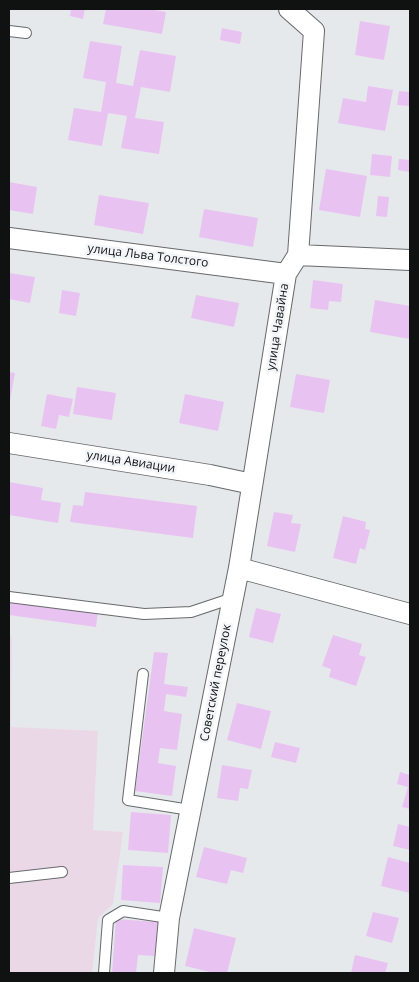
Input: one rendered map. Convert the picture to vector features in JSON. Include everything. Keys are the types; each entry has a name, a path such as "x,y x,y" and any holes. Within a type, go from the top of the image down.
{"street":[{"name":"улица Чавайна","path":"239,568 286,274 298,254 314,31 289,9"},
{"name":"улица Льва Толстого","path":"9,238 286,274"},
{"path":"298,254 410,260"},
{"name":"улица Авиации","path":"9,444 210,474 252,484"},
{"path":"239,568 410,614"},
{"name":"Советский переулок","path":"164,973 169,918 239,568"}],"lane":[{"path":"9,31 26,33"},
{"path":"9,597 144,614 191,612 233,598"},
{"path":"142,674 128,800 190,810"},
{"path":"9,878 62,872"},
{"path":"104,973 108,920 123,911 169,918"}],"shaded area":[{"path":"9,636 12,637 11,727 98,731 93,830 123,832 113,904 98,918 92,973 9,973"}],"building":[{"path":"71,9 85,9 83,19 70,16"},
{"path":"106,9 148,9 166,12 162,34 103,24"},
{"path":"360,21 390,26 384,60 355,55"},
{"path":"222,28 242,32 240,44 220,40"},
{"path":"90,41 122,46 116,83 133,86 140,50 176,56 170,92 141,87 135,118 164,122 159,154 121,148 127,116 108,113 102,146 68,140 74,108 101,112 106,82 83,78"},
{"path":"368,86 393,90 385,131 338,123 343,98 366,102"},
{"path":"399,91 410,92 410,106 397,105"},
{"path":"372,154 392,156 390,177 370,175"},
{"path":"399,159 410,160 410,172 398,170"},
{"path":"326,169 367,176 360,217 319,210"},
{"path":"9,182 37,187 33,214 9,210"},
{"path":"99,195 149,203 143,234 94,225"},
{"path":"378,196 389,197 387,217 376,216"},
{"path":"204,209 258,218 253,247 199,237"},
{"path":"9,273 35,277 30,303 9,299"},
{"path":"313,280 343,284 341,302 329,301 328,310 310,308"},
{"path":"62,290 80,293 76,316 59,313"},
{"path":"196,295 239,303 234,327 191,318"},
{"path":"375,300 410,306 410,339 370,332"},
{"path":"9,372 15,373 10,401 9,401"},
{"path":"296,374 330,380 324,413 290,407"},
{"path":"77,387 116,393 112,420 73,414"},
{"path":"47,394 73,399 69,417 59,415 56,429 41,426"},
{"path":"185,394 224,402 218,431 179,423"},
{"path":"9,482 43,488 41,500 61,503 58,523 9,515"},
{"path":"85,492 197,506 193,538 70,522 73,505 83,506"},
{"path":"274,512 293,515 291,523 301,524 295,552 267,546"},
{"path":"343,516 366,522 365,529 370,530 365,550 360,548 356,564 333,558"},
{"path":"9,600 98,611 96,627 9,615"},
{"path":"256,608 281,614 273,643 249,637"},
{"path":"333,635 362,644 359,655 366,657 356,686 329,677 331,669 322,666"},
{"path":"154,652 168,653 164,684 188,687 186,697 166,694 164,711 182,714 177,750 160,748 158,763 176,766 172,796 135,791"},
{"path":"237,703 271,711 261,749 227,740"},
{"path":"275,742 300,748 296,763 271,757"},
{"path":"222,765 252,770 248,789 240,788 238,801 217,798"},
{"path":"400,772 410,775 410,809 402,807 408,787 397,784"},
{"path":"131,812 171,815 168,853 128,850"},
{"path":"398,824 410,827 410,850 393,846"},
{"path":"204,847 247,858 243,873 231,870 227,884 196,877"},
{"path":"388,857 410,863 410,893 381,886"},
{"path":"123,865 163,867 160,903 121,900"},
{"path":"373,912 399,918 392,943 366,936"},
{"path":"116,919 158,922 156,956 138,955 136,973 112,973"},
{"path":"194,928 236,938 227,973 214,973 185,966"},
{"path":"355,955 388,963 385,973 351,973"}]}
